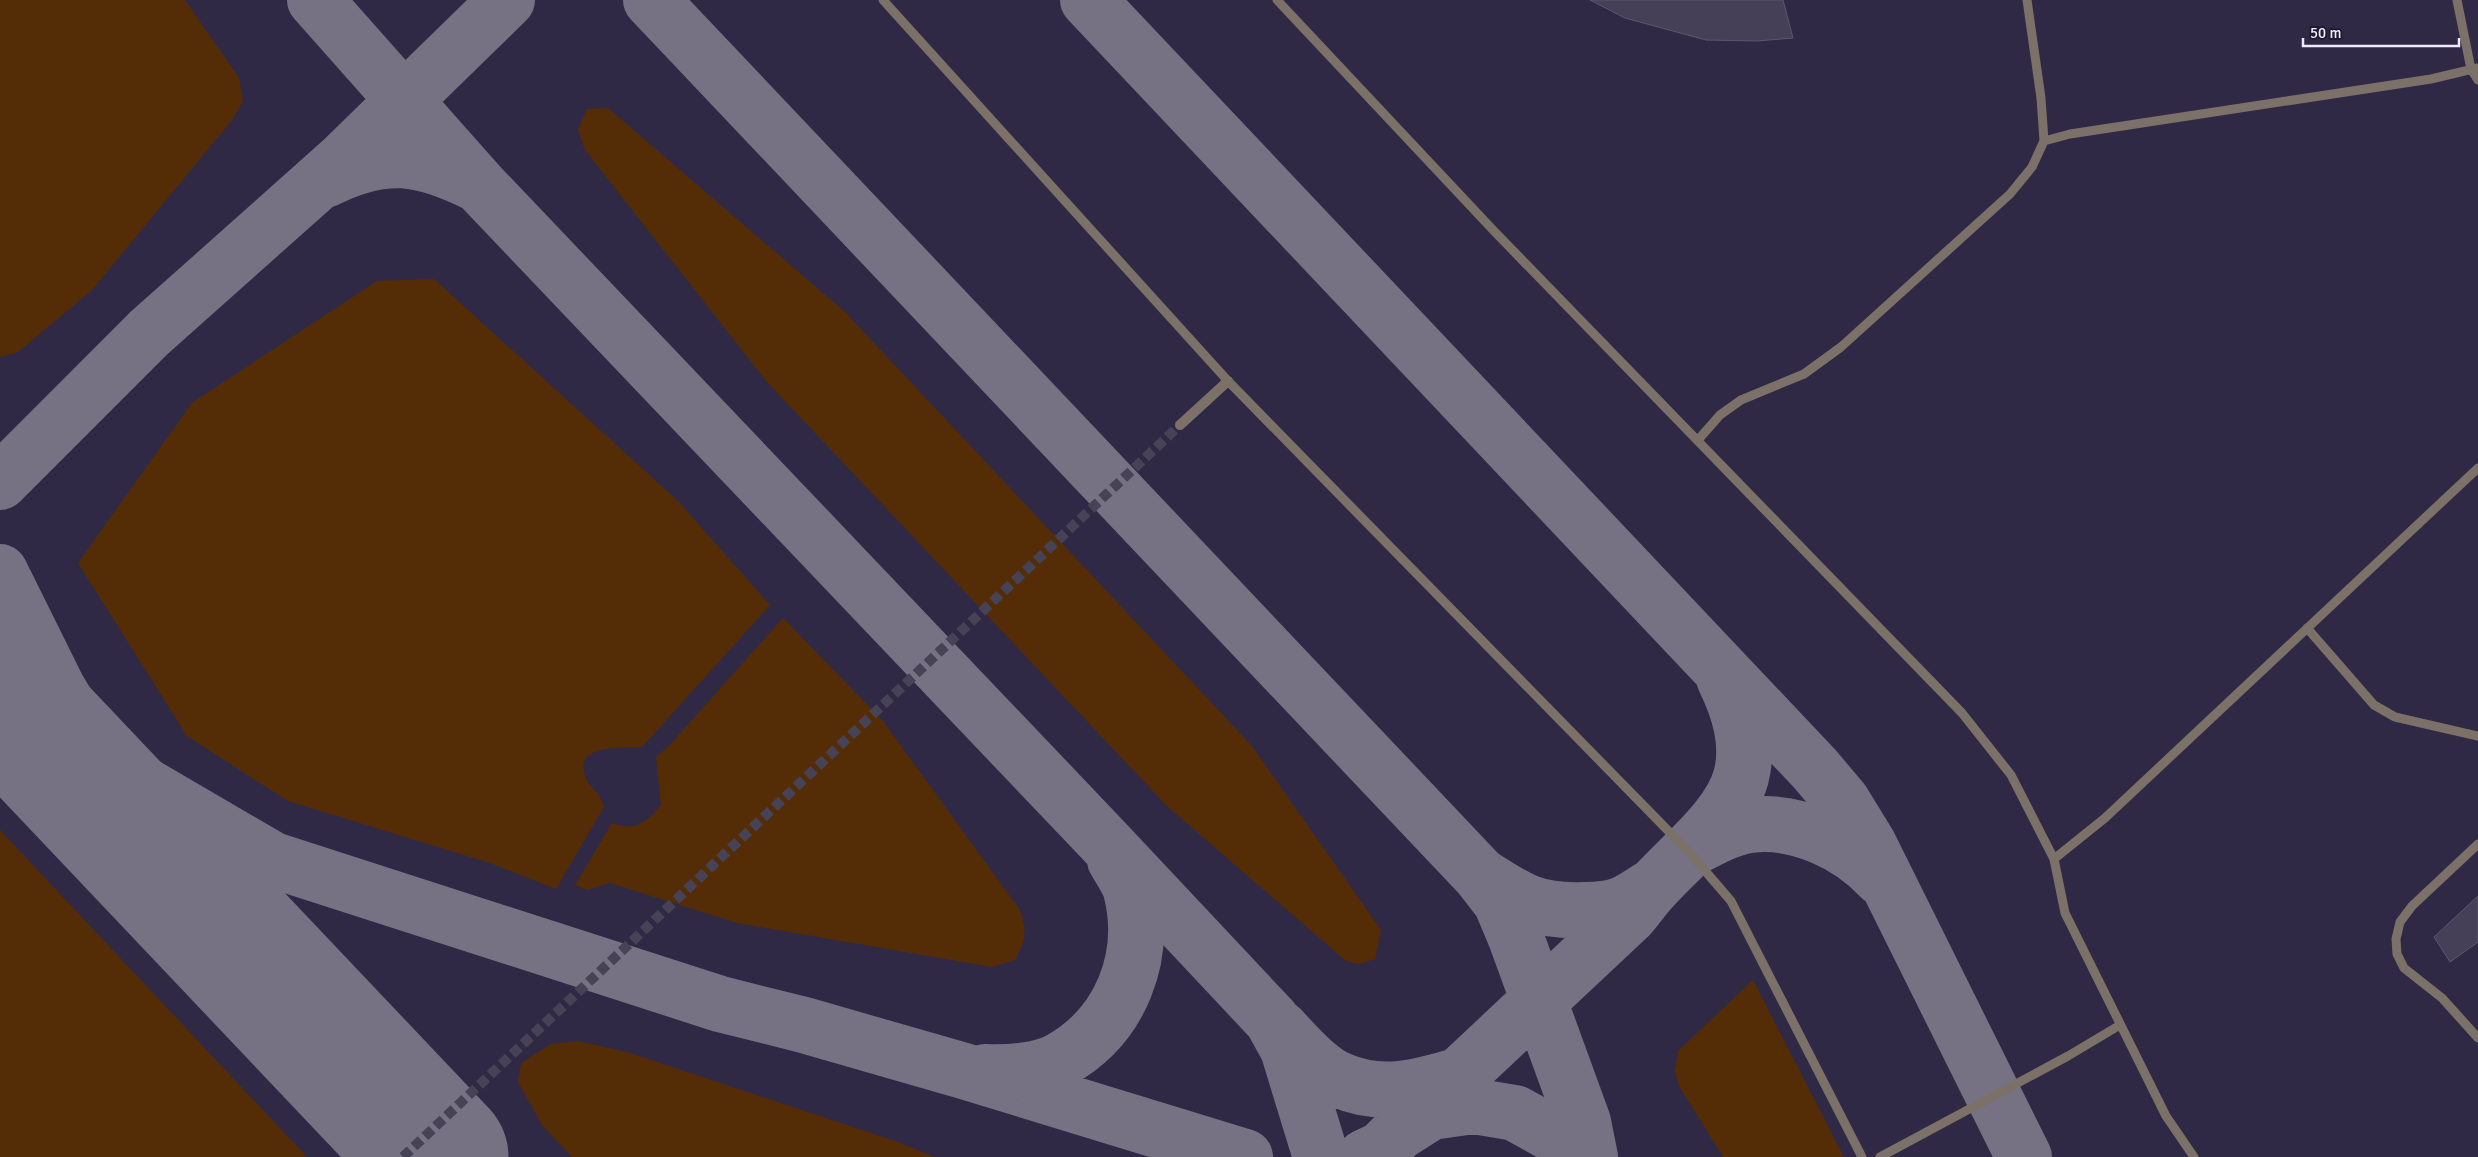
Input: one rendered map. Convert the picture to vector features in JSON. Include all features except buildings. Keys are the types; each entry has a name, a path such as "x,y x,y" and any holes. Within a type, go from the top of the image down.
{"street":[{"path":"1180,425 1228,382"}],"lane":[{"path":"883,0 1228,382 1688,851 1731,901 1862,1157"},
{"path":"1277,0 1494,231 1962,713 2011,775 2054,859 2065,913 2166,1116 2194,1157"},
{"path":"1698,440 1720,415 1742,400 1804,374 1841,347 2010,194 2032,167 2044,141 2042,98 2027,0"},
{"path":"2457,0 2478,80"},
{"path":"2044,141 2080,133 2431,79 2475,68"},
{"path":"2054,859 2105,818 2478,468"},
{"path":"2307,628 2374,705 2395,717 2478,736"},
{"path":"2478,844 2412,906 2400,922 2396,939 2397,954 2404,968 2442,998 2478,1038"},
{"path":"1880,1157 2068,1056 2120,1025"}],"shaded area":[{"path":"0,0 2478,0 2478,1157 0,1157"},
{"path":"0,0 185,0 239,78 243,101 232,120 92,290 18,352 0,357"},
{"path":"608,108 844,311 1252,746 1381,930 1375,959 1359,964 1346,961 1167,806 767,382 585,150 578,129 587,109"},
{"path":"434,279 678,501 770,605 642,747 612,748 592,753 586,758 583,766 586,778 600,797 604,807 556,889 490,863 288,801 187,736 78,563 192,403 377,281"},
{"path":"783,618 883,721 1020,910 1024,924 1024,936 1015,960 992,967 737,923 610,883 587,890 575,885 612,823 628,826 640,824 650,817 661,805 656,757 668,747"},
{"path":"0,830 307,1157 0,1157"},
{"path":"1753,980 1844,1157 1723,1157 1679,1086 1675,1071 1678,1051"},
{"path":"578,1041 627,1052 895,1141 935,1157 572,1157 542,1125 518,1082 521,1063 551,1044"}],"taxiway":[{"path":"315,0 480,186 1272,1020 1288,1049 1321,1157"},
{"path":"0,482 149,333 341,162 507,0"},
{"path":"651,0 1480,875 1501,902 1516,938 1583,1122 1590,1157"},
{"path":"1088,0 1815,769 1842,801 1869,845 2024,1157"},
{"path":"325,180 346,170 366,164 403,160 439,168 479,185"},
{"path":"0,572 57,687 100,759 171,858 411,1129"},
{"path":"1398,1133 1630,915 1651,889 1704,835 1727,807 1741,777 1744,739 1742,726 1724,678"},
{"path":"0,690 100,759 273,860 720,1004 804,1025 964,1071 1245,1157"},
{"path":"1689,850 1718,835 1750,825 1786,826 1821,836 1838,845 1854,855 1881,878"},
{"path":"985,1072 1013,1072 1052,1064 1081,1046 1099,1029 1114,1009 1125,987 1132,964 1136,940 1131,890 1115,860"},
{"path":"1480,875 1518,898 1541,907 1553,909 1594,910 1614,907 1630,901 1650,888"},
{"path":"1280,1028 1308,1057 1324,1070 1340,1080 1355,1085 1371,1088 1401,1089 1416,1087 1460,1075"},
{"path":"1365,1157 1382,1149 1398,1133 1431,1112 1473,1106 1515,1113 1553,1134 1575,1157"}],"runway":[{"path":"0,695 438,1157"}],"tunnel":[{"path":"403,1157 1180,425"}]}
